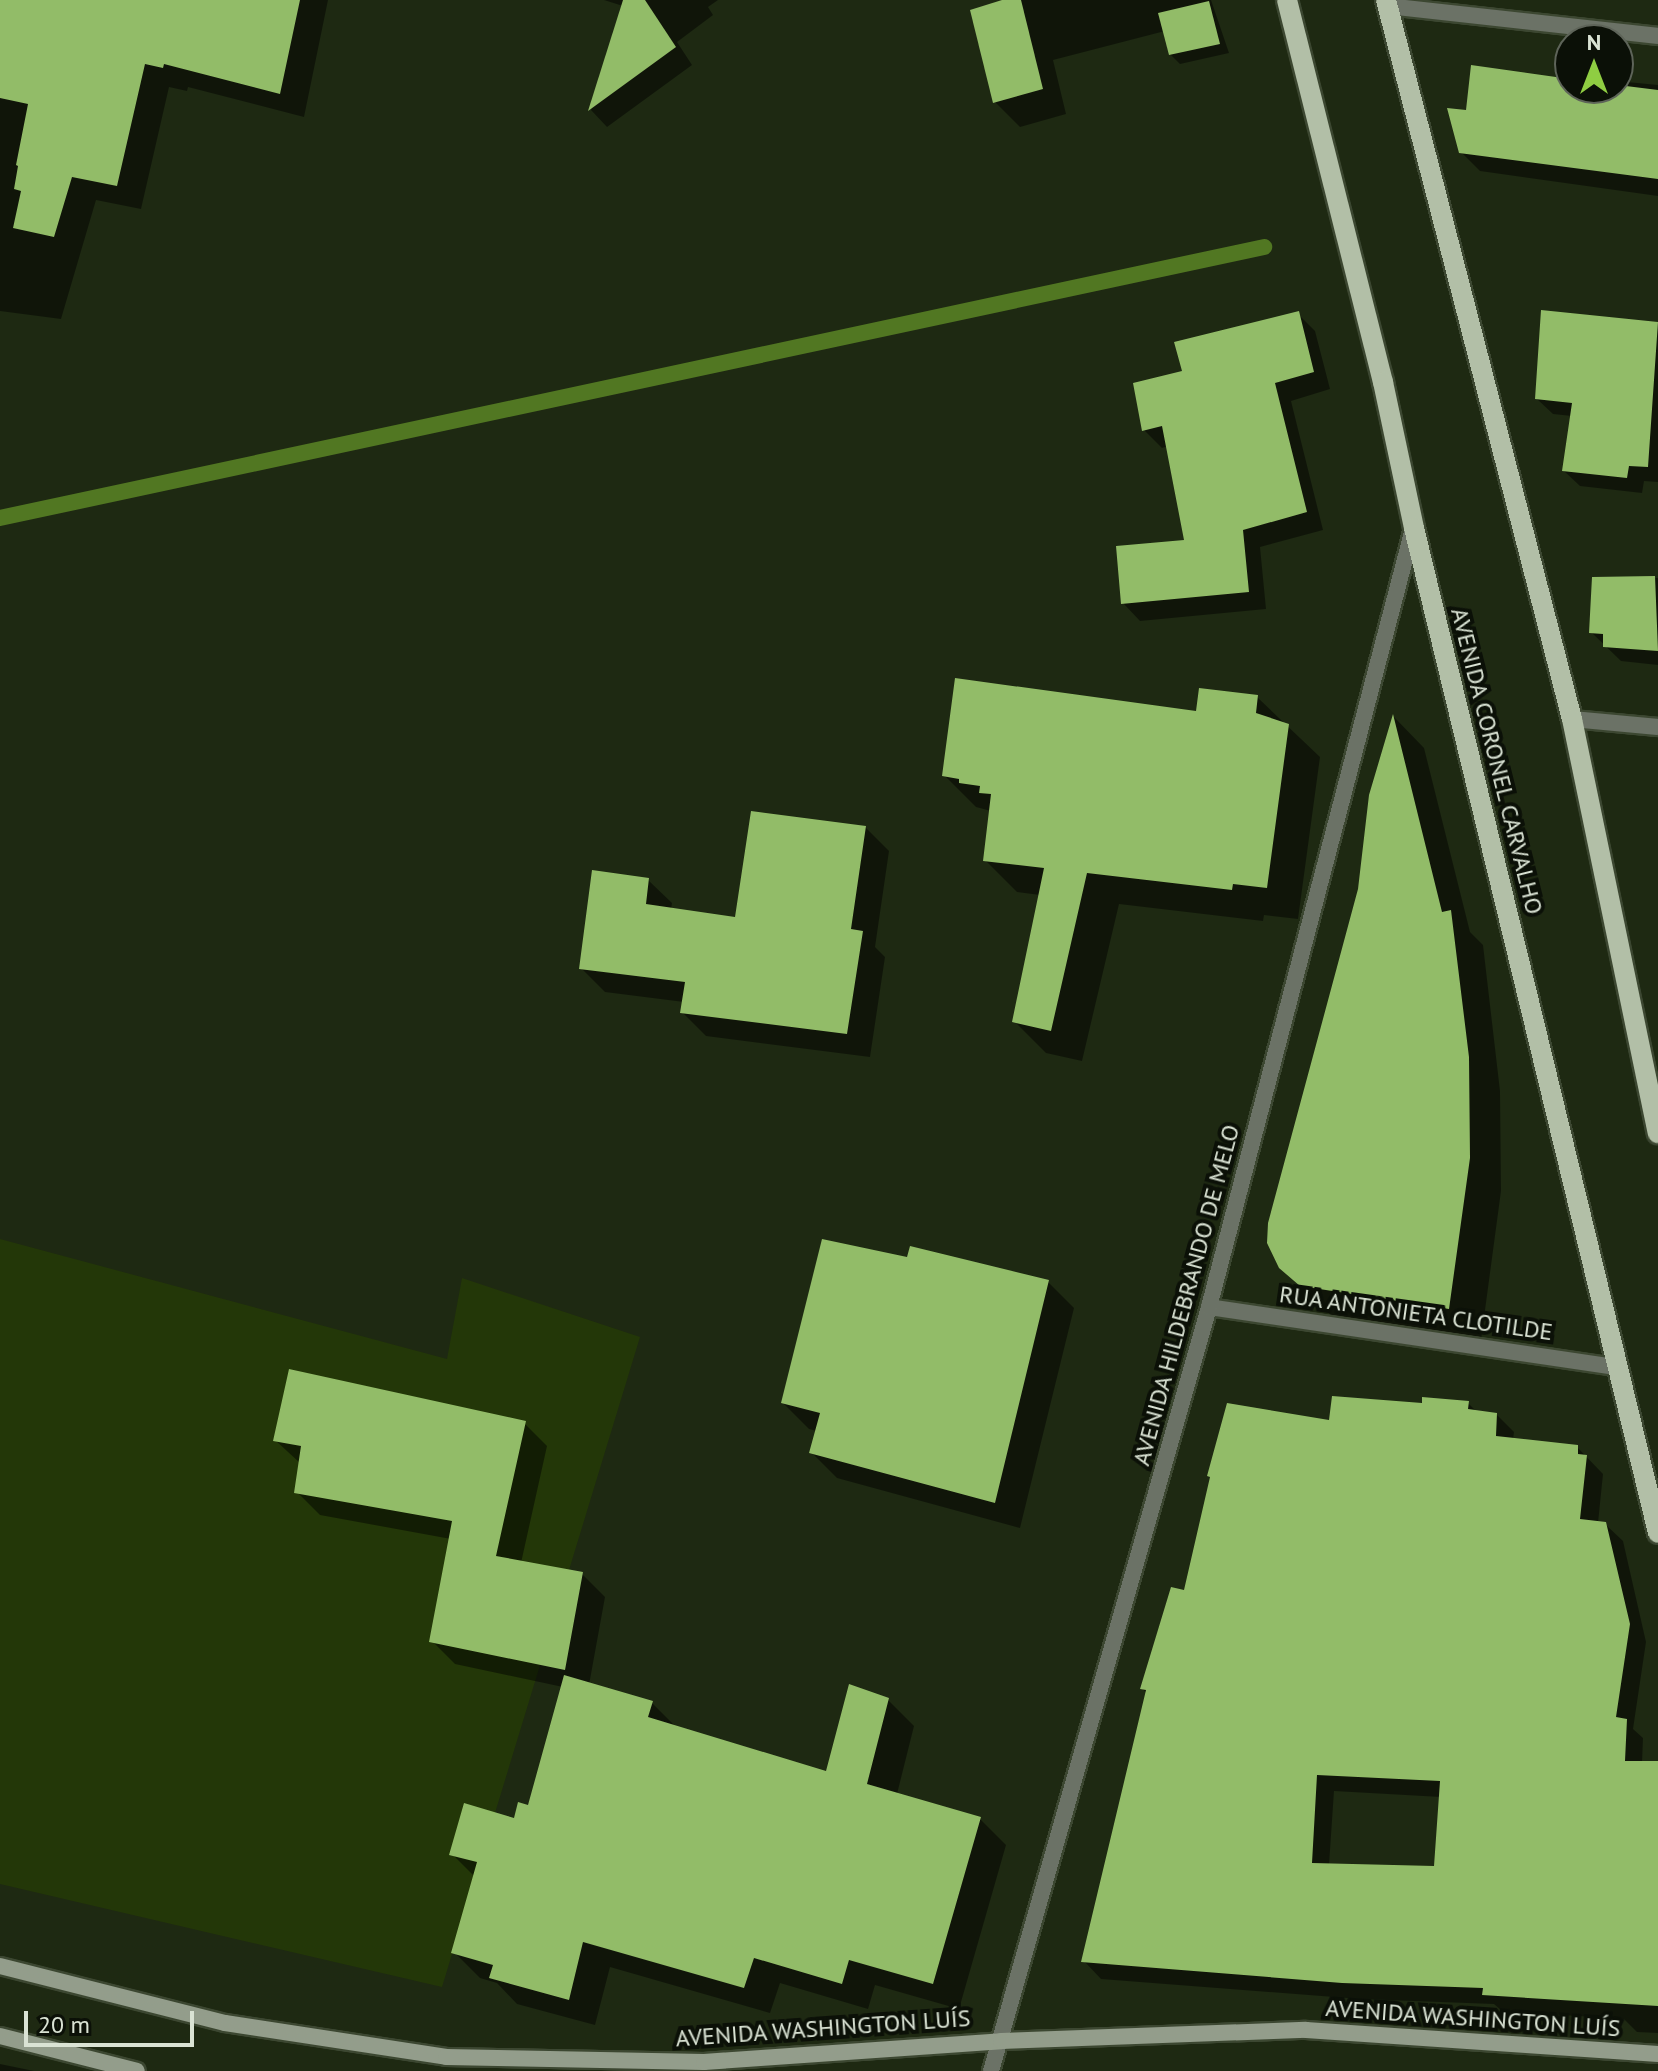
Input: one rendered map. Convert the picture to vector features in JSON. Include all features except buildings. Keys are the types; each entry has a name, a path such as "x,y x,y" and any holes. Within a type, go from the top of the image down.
{"main road":[{"name":"AVENIDA CORONEL CARVALHO","path":"1287,0 1383,382 1414,528 1658,1533"},
{"path":"1387,3 1572,719 1658,1133"}],"street":[{"path":"1387,3 1658,36"},
{"name":"AVENIDA HILDEBRANDO DE MELO","path":"991,2071 1209,1307 1414,528"},
{"path":"1572,719 1658,727"},
{"name":"RUA ANTONIETA CLOTILDE","path":"1209,1307 1617,1367"},
{"name":"AVENIDA WASHINGTON LUÍS","path":"0,1966 225,2023 446,2057 704,2062 1001,2041 1306,2030 1658,2054"},
{"path":"0,2036 137,2071"}],"green space":[{"path":"0,1239 447,1359 462,1278 640,1337 442,1987 0,1884"}],"waterway":[{"path":"0,518 1264,247"}]}
